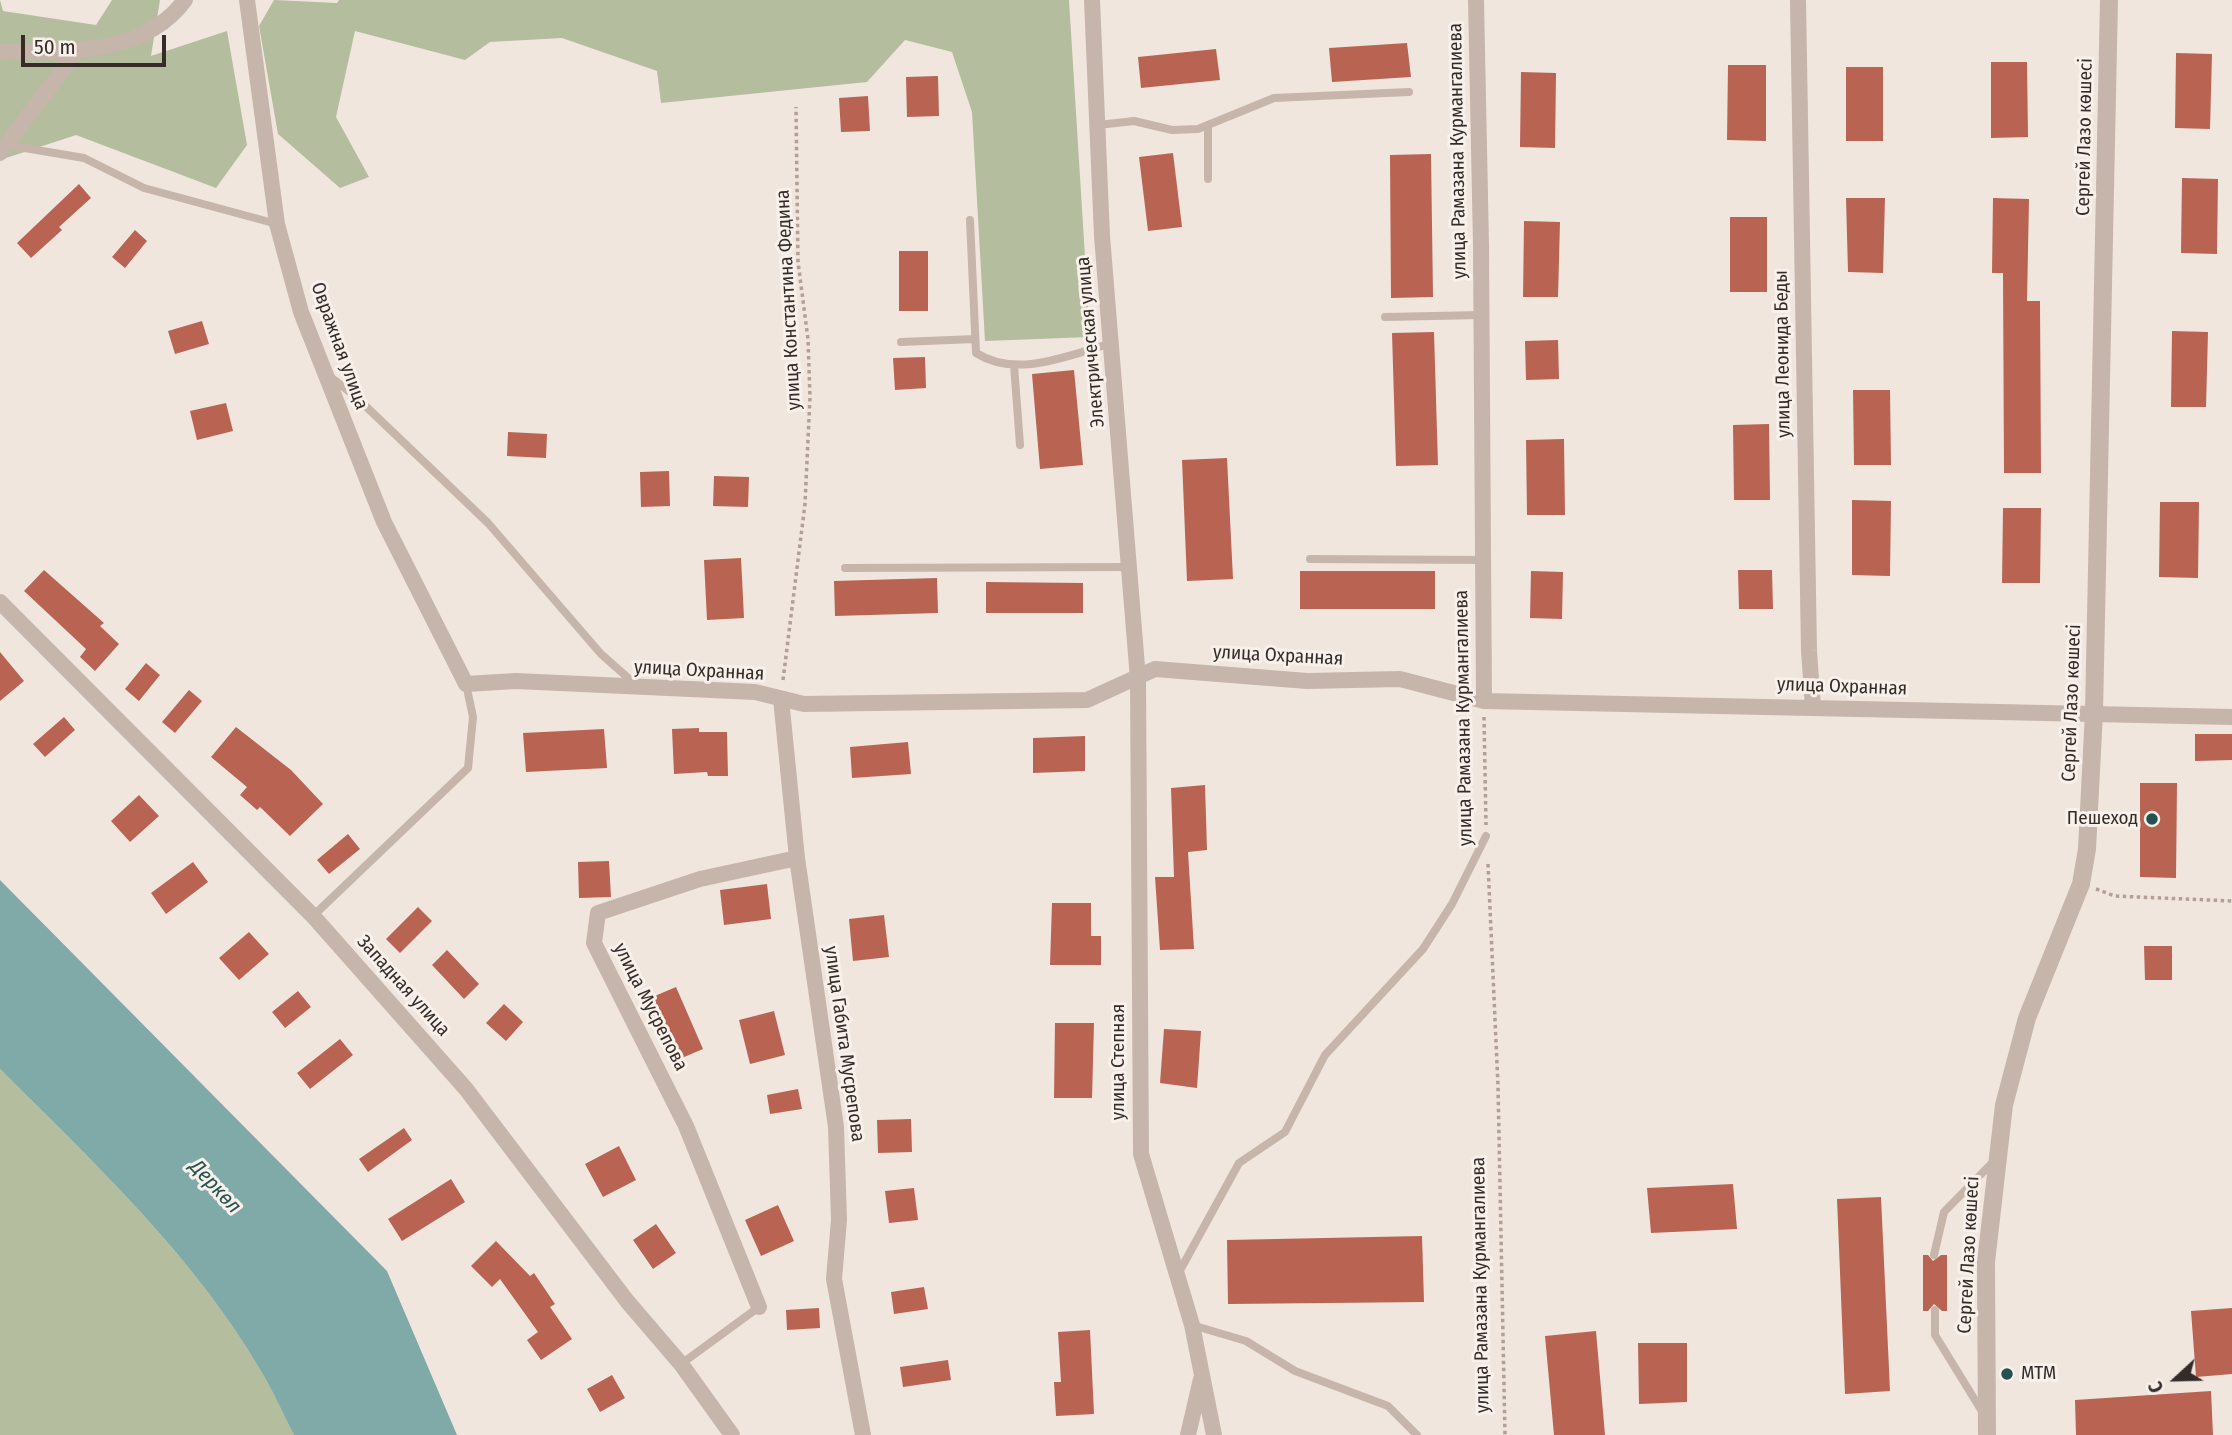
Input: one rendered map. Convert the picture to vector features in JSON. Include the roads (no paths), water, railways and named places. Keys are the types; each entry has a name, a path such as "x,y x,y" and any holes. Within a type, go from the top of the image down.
{"street":[{"path":"0,52 77,51 117,44 153,29 176,13 185,0"},
{"name":"Овражная улица","path":"247,0 277,224 302,312 384,522 466,684"},
{"name":"Электрическая улица","path":"1092,0 1102,236 1138,679"},
{"name":"улица Рамазана Курмангалиева","path":"1476,0 1482,315 1484,701"},
{"name":"улица Леонида Беды","path":"1798,0 1809,651 1813,707"},
{"name":"Сергей Лазо көшесі","path":"1987,1435 1986,1262 2004,1105 2027,1018 2081,884 2087,849 2094,712 2109,0"},
{"path":"4,149 77,51"},
{"name":"Западная улица","path":"0,602 313,916 466,1088 628,1301 681,1364 732,1435"},
{"name":"улица Охранная","path":"466,684 516,681 640,689 755,692 804,704 1087,700 1155,669 1307,681 1400,679 1484,701 1813,707 2020,715 2094,712 2232,716"},
{"name":"улица Степная","path":"1138,679 1141,1154 1192,1325 1214,1435"},
{"name":"улица Габита Мусрепова","path":"781,699 797,858 836,1127 839,1220 834,1279 863,1435"},
{"name":"улица Мусрепова","path":"759,1307 686,1126 594,943 598,913 700,879 797,858"},
{"path":"1188,1435 1202,1374"}],"lane":[{"path":"1098,125 1134,121 1172,130 1208,126 1274,97 1409,92"},
{"path":"1208,126 1208,178"},
{"path":"4,149 84,159 144,188 277,224"},
{"path":"970,220 976,353 993,364 1014,365 1066,356 1112,343"},
{"path":"1385,317 1482,315"},
{"path":"901,342 975,340"},
{"path":"1014,365 1020,445"},
{"path":"327,374 355,396 488,523 601,654 640,689"},
{"path":"1310,559 1483,560"},
{"path":"845,568 1129,567"},
{"path":"313,916 468,768 473,717 466,684"},
{"path":"1178,1274 1239,1163 1285,1132 1325,1055 1423,949 1452,904 1486,836"},
{"path":"1934,1255 1944,1212 1996,1159"},
{"path":"681,1364 759,1307"},
{"path":"1935,1310 1935,1335 1985,1416"},
{"path":"1192,1325 1246,1341 1295,1371 1388,1406 1417,1435"}],"water":[{"name":"Деркөл","path":"0,880 387,1271 457,1435 294,1435 262,1373 206,1290 107,1176 0,1069"}],"place":[{"name":"Пешеход","path":"2152,819"},
{"name":"МТМ","path":"2007,1374"}]}
